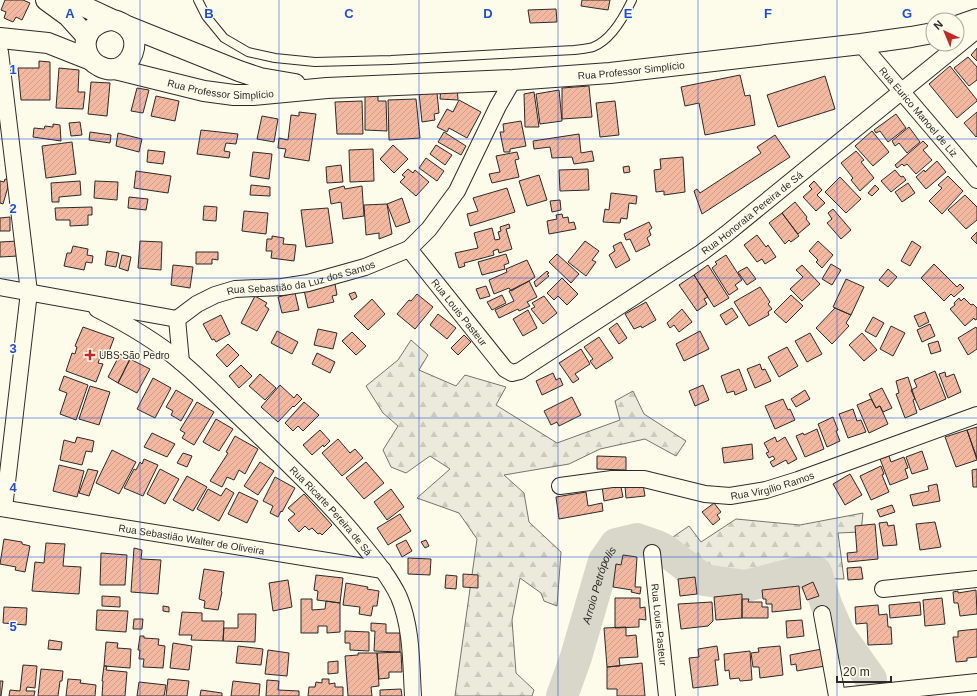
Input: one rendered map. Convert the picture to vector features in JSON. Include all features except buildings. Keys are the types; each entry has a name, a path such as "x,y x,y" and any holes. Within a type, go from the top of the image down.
{"street":[{"path":"46,0 68,16 87,37"},
{"name":"Rua Professor Simplício","path":"70,0 120,23 238,71 283,83 327,88"},
{"path":"965,23 977,19"},
{"path":"48,43 91,60 102,68 115,69 123,66 129,61 133,54 135,47 131,32 120,23 105,21 97,24 91,29 87,37 87,53 91,60"},
{"name":"Rua Honorata Pereira de Sá","path":"512,373 520,371 701,253 977,30"},
{"name":"Rua Professor Simplício","path":"115,69 204,91 234,95 253,95 327,88 513,80 625,71 861,44 925,35"},
{"path":"0,38 48,43 87,37"},
{"name":"Rua Eurico Manoel de Liz","path":"861,44 977,180"},
{"path":"0,52 29,292 2,508"},
{"name":"Rua Sebastião da Luz dos Santos","path":"177,319 197,304 215,295 235,289 282,287 308,283 365,267 409,249 429,229 458,191 495,112 513,80"},
{"name":"Rua Louis Pasteur","path":"409,249 505,369 512,373"},
{"path":"0,287 79,300 177,319 181,362"},
{"name":"Rua Ricarte Pereira de Sá","path":"79,300 126,324 181,362 291,466 326,501 353,532 383,570 399,597 405,616 409,639 414,696"},
{"name":"Rua Virgílio Ramos","path":"560,486 612,479 644,479 705,494 730,496 766,490 798,480 977,415"},
{"name":"Rua Sebastião Walter de Oliveira","path":"2,508 383,570"},
{"name":"Rua Louis Pasteur","path":"652,553 667,696"},
{"path":"883,589 977,579"},
{"path":"822,614 837,696"},
{"path":"842,696 977,682"}],"lane":[{"path":"198,0 206,16 224,38 248,52 276,58 315,62 391,60 566,50 593,46 610,35 624,16 632,0"}],"green space":[{"path":"411,340 428,355 419,370 456,386 465,375 506,387 496,405 557,443 620,420 615,401 633,391 644,414 686,441 676,456 645,439 600,449 569,464 504,475 524,493 529,522 561,552 557,606 544,601 541,593 520,578 512,620 516,673 534,690 532,696 455,696 477,539 459,513 417,498 450,469 430,456 406,473 391,467 383,450 398,426 383,413 366,386 398,360"},
{"path":"863,513 861,532 838,533 844,579 786,578 776,573 727,580 689,563 670,539 689,526 701,542 736,519 800,525"}],"waterway":[{"name":"Arroio Petrópolis","path":"562,696 576,657 604,561 616,544 637,539 665,550 704,580 746,586 796,573 816,572 826,604 839,634 871,679"}],"place":[{"name":"UBS São Pedro","path":"90,355"}]}
